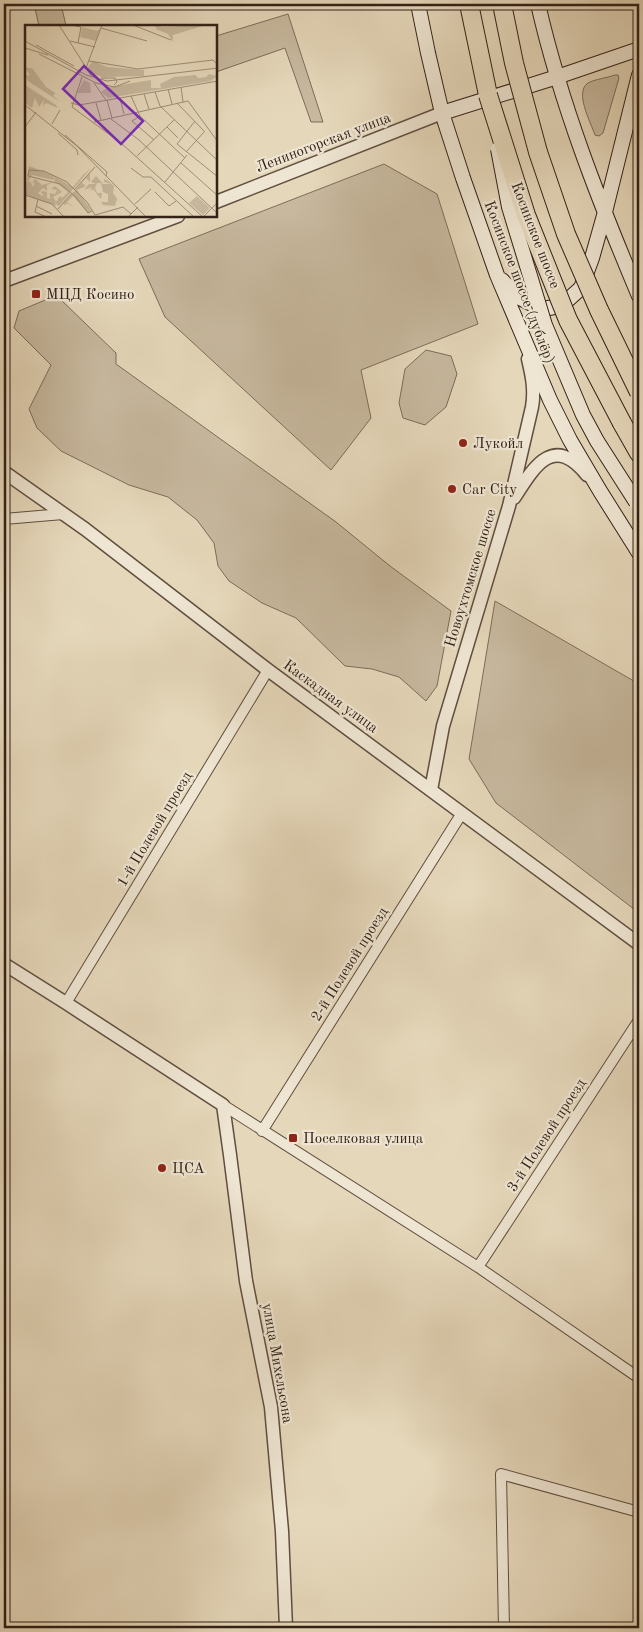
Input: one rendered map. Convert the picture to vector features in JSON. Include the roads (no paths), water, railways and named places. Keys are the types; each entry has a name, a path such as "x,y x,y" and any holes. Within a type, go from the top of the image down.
{"highway":[{"name":"Косинское шоссе","path":"468,4 488,95 526,216 564,311 639,453"},
{"name":"Косинское шоссе","path":"502,4 514,63 538,152 566,234 599,310 639,392"}],"main road":[{"name":"Косинское шоссе (дублёр)","path":"418,4 442,113 497,275 525,344 566,432 639,553"},
{"path":"538,4 557,77 585,161 639,296"},
{"path":"442,113 639,49"},
{"path":"497,275 518,297 542,309 561,306 581,288 605,212 639,75"},
{"path":"488,95 509,207 546,325 583,415 639,508"}],"street":[{"name":"Лениногорская улица","path":"218,201 442,113"},
{"path":"4,281 173,218"},
{"name":"Новоухтомское шоссе","path":"431,790 443,726 508,506 534,396 533,381 525,344"},
{"path":"508,506 534,469 544,459 551,456 565,458 575,463 600,491"},
{"name":"Каскадная улица","path":"4,472 85,529 268,670 639,944"},
{"path":"4,519 63,514"},
{"name":"1-й Полевой проезд","path":"66,1003 268,670"},
{"name":"2-й Полевой проезд","path":"262,1131 462,813"},
{"path":"4,964 262,1131 478,1267 639,1378"},
{"name":"3-й Полевой проезд","path":"478,1267 639,1020"},
{"name":"улица Михельсона","path":"223,1105 246,1281 271,1407 282,1531 286,1628"},
{"path":"504,1628 501,1474 639,1512"}],"place":[{"name":"МЦД Косино","path":"36,294"},
{"name":"Лукойл","path":"463,443"},
{"name":"Car City","path":"452,489"},
{"name":"Поселковая улица","path":"293,1138"},
{"name":"ЦСА","path":"162,1168"}]}
